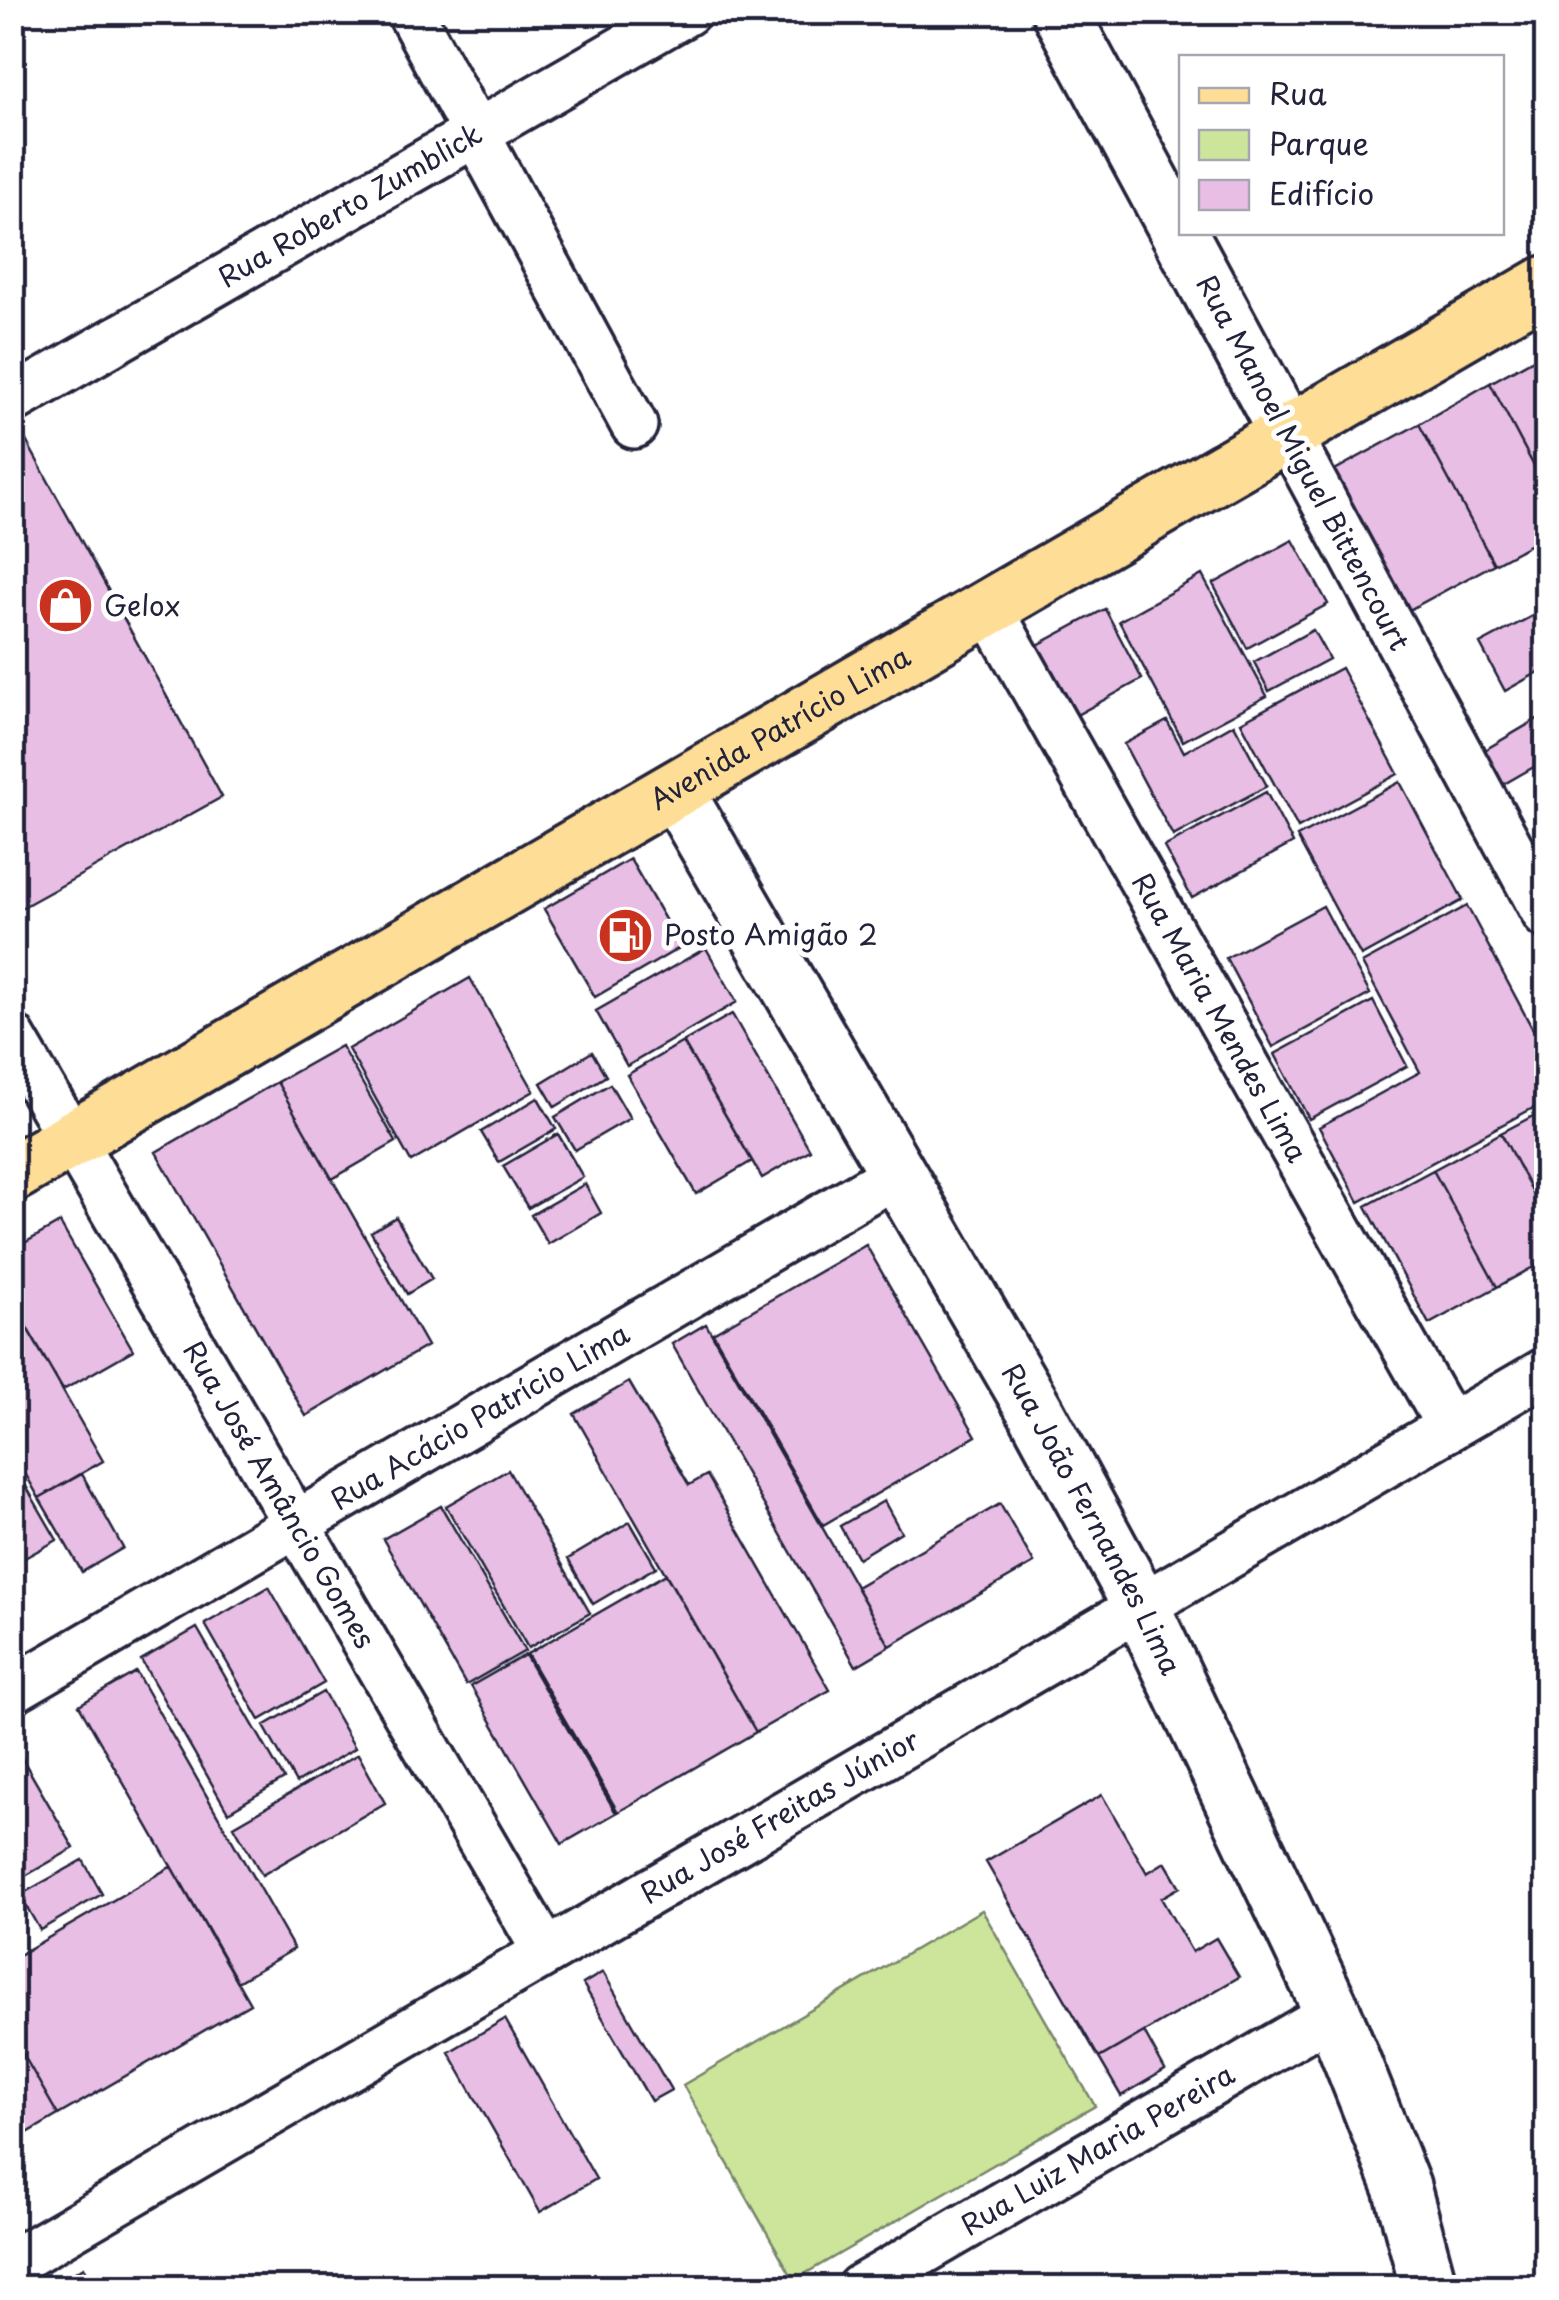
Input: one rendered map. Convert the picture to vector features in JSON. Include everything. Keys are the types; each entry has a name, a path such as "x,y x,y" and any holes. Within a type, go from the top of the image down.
{"main road":[{"name":"Avenida Patrício Lima","path":"12,1174 1546,284"}],"street":[{"path":"410,12 634,426"},
{"name":"Rua Roberto Zumblick","path":"12,400 687,12"},
{"name":"Rua Manoel Miguel Bittencourt","path":"1060,12 1179,232"},
{"name":"Rua Manoel Miguel Bittencourt","path":"1180,235 1546,914"},
{"name":"Rua Maria Mendes Lima","path":"988,608 1450,1427"},
{"name":"Rua João Fernandes Lima","path":"675,790 1045,1428 1141,1606 1333,2013 1402,2187 1429,2288"},
{"name":"Rua José Amâncio Gomes","path":"12,1037 546,1952"},
{"name":"Rua Acácio Patrício Lima","path":"12,1690 896,1174"},
{"name":"Rua José Freitas Júnior","path":"12,2262 1546,1370"},
{"name":"Rua Luiz Maria Pereira","path":"860,2288 1333,2013"}],"green space":[{"path":"982,1910 1095,2106 794,2280 683,2085"}],"building":[{"path":"1546,352 1546,489 1490,383"},
{"path":"1490,383 1546,489 1546,536 1494,564 1419,424"},
{"name":"Gelox","path":"12,415 222,797 12,913"},
{"path":"1419,424 1494,564 1409,610 1333,471"},
{"path":"1293,540 1328,604 1247,648 1213,584"},
{"path":"1202,575 1267,696 1183,741 1119,621"},
{"path":"1105,609 1142,679 1071,718 1034,647"},
{"path":"1534,615 1546,638 1546,668 1505,691 1480,644"},
{"path":"1313,630 1329,659 1269,691 1254,662"},
{"path":"1341,668 1398,774 1298,828 1241,722"},
{"path":"1546,714 1546,760 1497,788 1478,754"},
{"path":"1167,721 1184,752 1234,724 1267,786 1173,836 1124,744"},
{"path":"1400,782 1463,900 1361,956 1297,837"},
{"path":"1266,792 1293,843 1192,898 1164,847"},
{"path":"630,859 681,947 595,997 544,909"},
{"path":"1323,906 1370,994 1273,1047 1226,958"},
{"path":"1467,906 1546,1054 1546,1101 1359,1202 1319,1127 1420,1072 1362,963"},
{"path":"706,948 737,1002 627,1066 596,1011"},
{"path":"470,978 534,1091 411,1162 348,1049"},
{"path":"1373,1001 1407,1066 1309,1119 1275,1054"},
{"path":"732,1014 810,1150 762,1178 683,1042"},
{"path":"683,1042 752,1161 696,1194 627,1075"},
{"path":"341,1046 396,1142 332,1179 277,1082"},
{"path":"592,1052 606,1076 555,1107 541,1083"},
{"path":"277,1082 427,1346 306,1416 156,1152"},
{"path":"610,1084 630,1118 575,1150 555,1117"},
{"path":"538,1098 556,1129 499,1162 481,1132"},
{"path":"1546,1109 1546,1218 1501,1133"},
{"path":"1501,1133 1546,1218 1546,1260 1497,1287 1433,1170"},
{"path":"558,1134 583,1177 528,1208 503,1166"},
{"path":"1433,1170 1497,1287 1429,1324 1366,1206"},
{"path":"585,1184 601,1213 548,1244 531,1215"},
{"path":"396,1217 432,1279 407,1294 371,1232"},
{"path":"60,1223 133,1350 63,1390 12,1302 12,1250"},
{"path":"866,1245 976,1436 823,1525 713,1333"},
{"path":"12,1302 103,1461 39,1498 12,1450"},
{"path":"706,1324 890,1646 856,1666 672,1344"},
{"path":"629,1382 689,1485 707,1475 830,1690 756,1732 574,1414"},
{"path":"12,1462 57,1540 12,1565"},
{"path":"508,1470 590,1613 528,1648 446,1506"},
{"path":"82,1474 123,1548 82,1572 39,1498"},
{"path":"884,1501 901,1532 858,1558 840,1526"},
{"path":"1000,1504 1034,1563 890,1646 856,1587"},
{"path":"441,1506 525,1651 466,1685 383,1539"},
{"path":"630,1522 656,1567 593,1604 568,1559"},
{"path":"666,1574 756,1732 618,1812 527,1654"},
{"path":"269,1587 324,1683 260,1720 205,1624"},
{"path":"197,1628 284,1779 228,1812 141,1660"},
{"path":"525,1655 616,1813 562,1844 471,1686"},
{"path":"136,1672 294,1949 237,1982 79,1705"},
{"path":"323,1692 355,1748 296,1783 264,1726"},
{"path":"12,1741 74,1848 13,1883 12,1882"},
{"path":"358,1754 385,1803 262,1875 234,1826"},
{"path":"1102,1795 1147,1873 1165,1862 1180,1887 1161,1898 1192,1952 1216,1938 1239,1977 1099,2058 986,1862"},
{"path":"83,1860 102,1894 40,1930 20,1895"},
{"path":"172,1866 250,2004 58,2115 12,2035 12,1959"},
{"path":"603,1972 671,2090 651,2101 583,1984"},
{"path":"505,2019 596,2179 540,2212 449,2052"},
{"path":"1144,2032 1165,2070 1121,2096 1099,2058"},
{"path":"12,2035 58,2115 12,2142"},
{"path":"84,2267 96,2288 48,2288"}],"place":[{"name":"Gelox","path":"65,606"},
{"name":"Posto Amigão 2","path":"625,935"}]}
